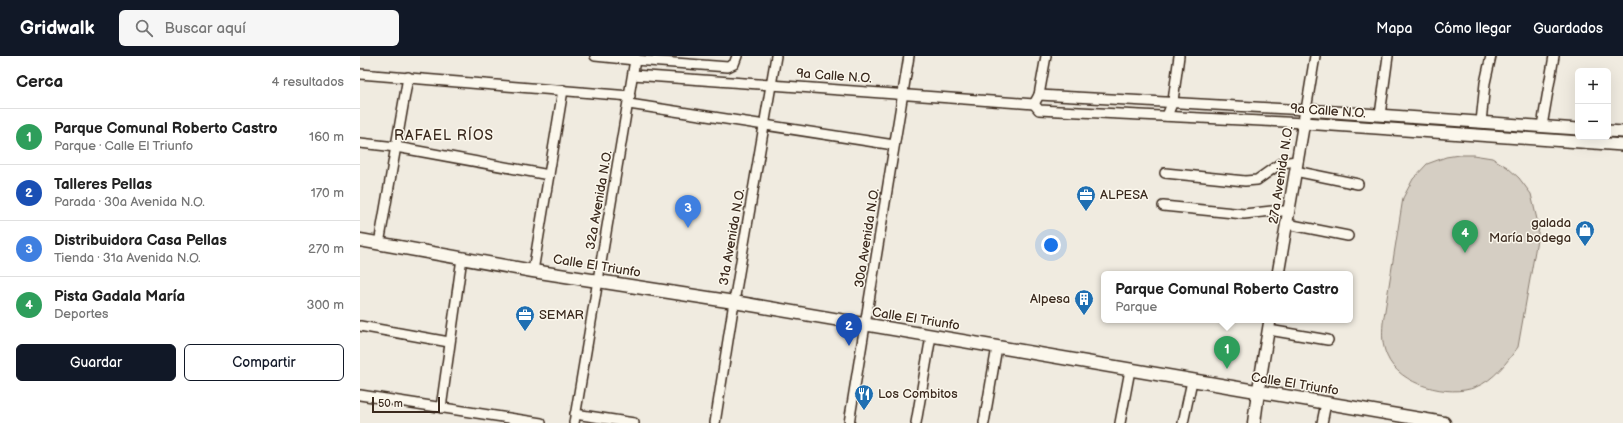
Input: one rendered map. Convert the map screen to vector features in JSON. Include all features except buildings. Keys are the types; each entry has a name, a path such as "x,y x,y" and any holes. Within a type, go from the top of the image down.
{"main road":[{"name":"Calle El Triunfo","path":"360,240 1326,403 1396,419 1444,423"},
{"path":"1254,423 1258,392"}],"street":[{"path":"595,56 635,58 728,67 734,64 737,56"},
{"name":"31a Avenida N.O.","path":"715,423 776,56"},
{"name":"30a Avenida N.O.","path":"849,423 909,56"},
{"path":"1034,104 1039,95 1046,56"},
{"path":"1167,116 1173,101 1179,56"},
{"name":"27a Avenida N.O.","path":"1279,271 1315,56"},
{"path":"1380,114 1388,56"},
{"path":"1480,122 1488,56"},
{"path":"1542,126 1554,56"},
{"name":"32a Avenida N.O.","path":"575,418 635,58"},
{"path":"360,74 563,90 894,145"},
{"name":"9a Calle N.O.","path":"633,75 1034,104 1039,110 1304,123 1623,145"},
{"path":"379,244 408,77"},
{"path":"533,270 563,90"},
{"name":"9a Calle N.O.","path":"1039,95 1173,101 1380,114 1575,129"},
{"path":"1611,131 1623,132"},
{"path":"360,143 396,147 549,175"},
{"path":"1164,173 1245,181 1257,180 1280,163 1296,166 1358,184"},
{"path":"1163,206 1244,214 1289,211"},
{"path":"1287,224 1348,236"},
{"path":"441,408 449,342 462,258"},
{"path":"1258,392 1270,325 1328,340"},
{"path":"360,326 449,342"},
{"path":"916,423 931,336"},
{"path":"984,423 997,347"},
{"path":"1120,423 1130,370"},
{"path":"1183,423 1192,381"},
{"path":"360,395 541,423"},
{"path":"1322,423 1326,403"},
{"path":"575,418 634,423"}],"shaded area":[{"path":"1473,155 1492,158 1507,167 1519,178 1531,194 1539,228 1518,347 1500,370 1483,384 1465,390 1452,391 1439,390 1426,386 1402,375 1393,366 1385,352 1382,332 1403,198 1413,179 1427,164 1446,157"}],"place":[{"name":"ALPESA","path":"1086,212"},
{"name":"Distribuidora Casa Pellas","path":"688,228"},
{"name":"galada María bodega","path":"1585,247"},
{"name":"Pista Gadala María","path":"1465,253"},
{"name":"Alpesa","path":"1084,316"},
{"name":"SEMAR","path":"525,332"},
{"name":"Talleres Pellas","path":"849,346"},
{"name":"Parque Comunal Roberto Castro","path":"1227,369"},
{"name":"Los Combitos","path":"864,411"}],"district":[{"name":"RAFAEL RÍOS","path":"444,135"}]}
